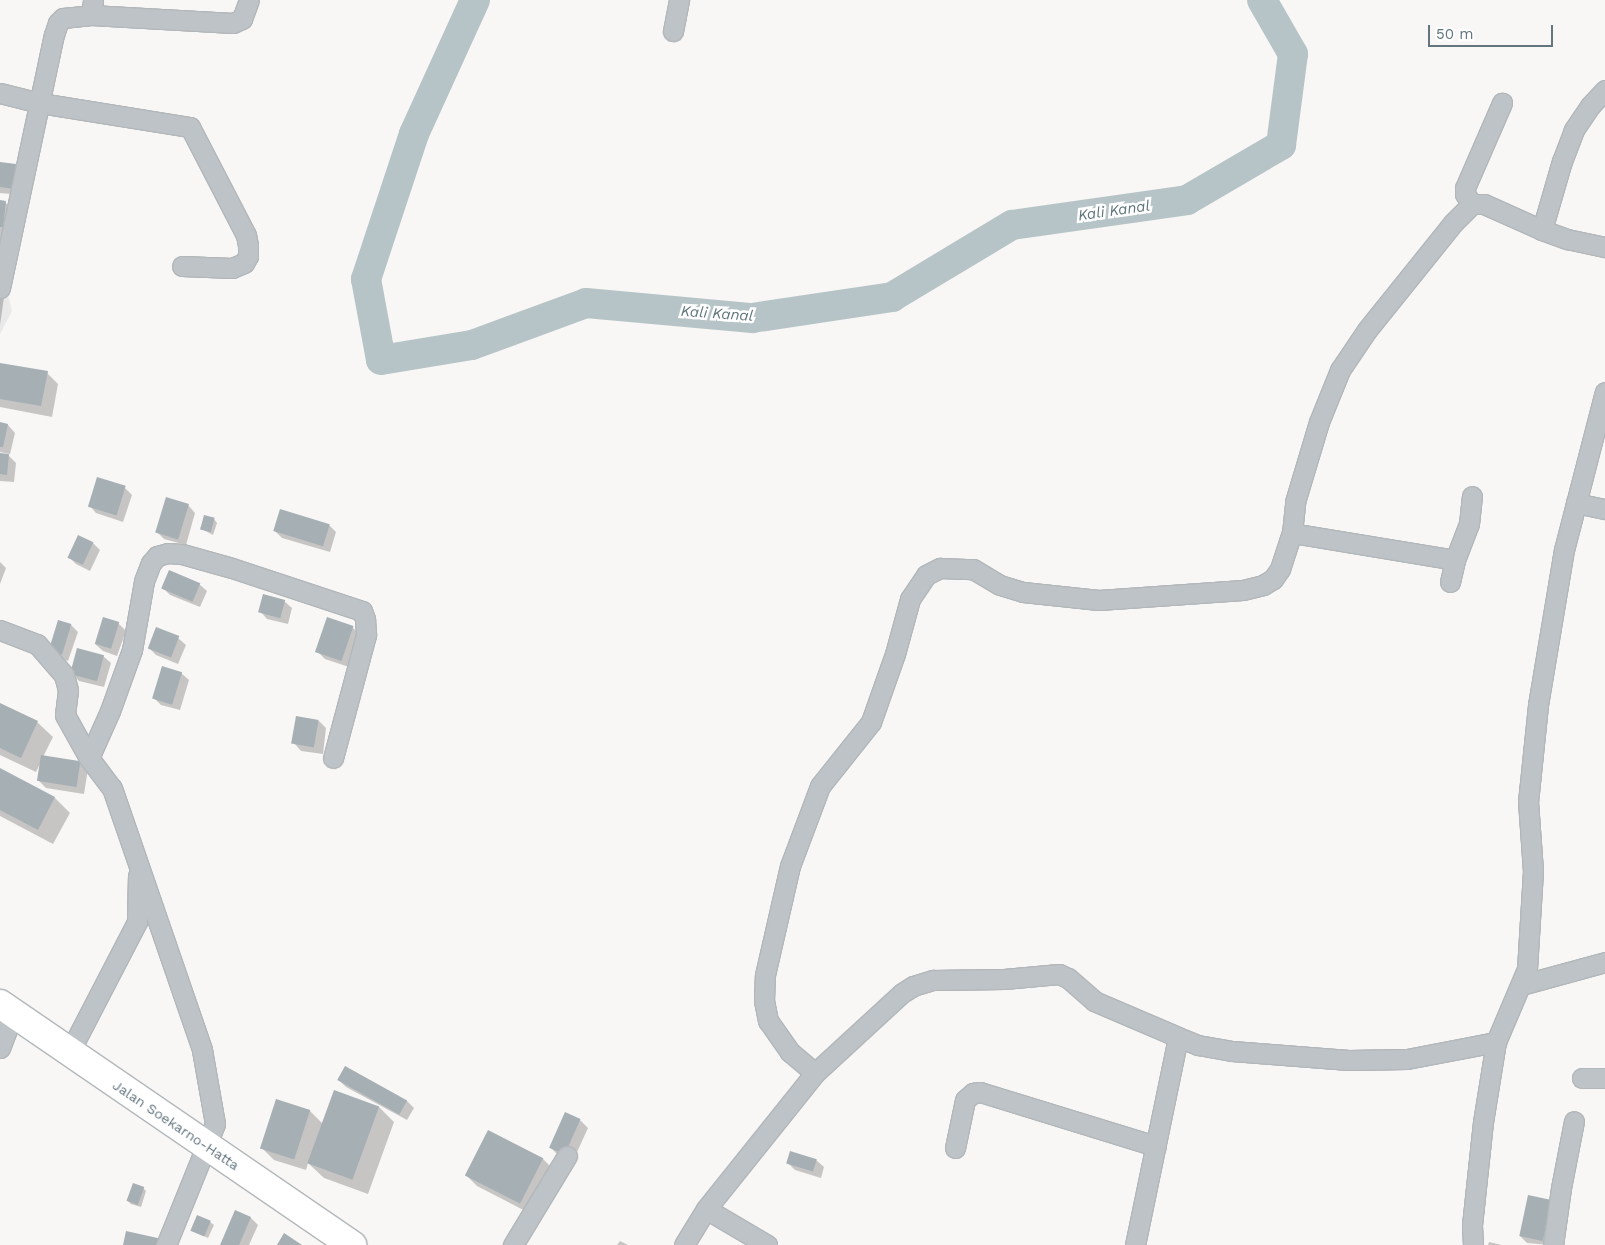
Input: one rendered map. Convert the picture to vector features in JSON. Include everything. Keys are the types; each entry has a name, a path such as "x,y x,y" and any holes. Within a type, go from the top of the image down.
{"highway":[{"name":"Jalan Soekarno-Hatta","path":"6,1009 352,1245"}],"street":[{"path":"0,288 58,23 63,18 92,8 233,23 242,19 249,0"},
{"path":"673,31 679,0"},
{"path":"1542,230 1562,161 1574,130 1590,106 1605,90"},
{"path":"0,93 40,103 190,127 246,235 248,256 244,263 232,268 182,266"},
{"path":"1472,204 1465,194 1464,188 1502,103"},
{"path":"815,1073 790,1052 768,1021 764,1001 767,966 790,866 820,786 871,722 895,654 910,599 926,575 940,568 973,568 1000,585 1023,592 1099,600 1243,590 1263,585 1273,579 1280,569 1292,533 1295,502 1310,449 1340,370 1368,330 1448,228 1472,204 1484,204 1567,239 1605,247"},
{"path":"1472,1245 1472,1225 1483,1122 1496,1042 1527,969 1533,871 1528,802 1538,705 1564,550 1605,392"},
{"path":"1450,582 1455,560 1469,524 1472,496"},
{"path":"1576,503 1605,509"},
{"path":"1292,533 1455,560"},
{"path":"89,758 110,711 132,650 144,581 151,563 157,556 168,553 182,554 232,568 362,611 366,619 366,635 333,758"},
{"path":"0,630 37,644 64,675 68,690 65,715 89,758 112,788 138,859 202,1050 215,1124 166,1245"},
{"path":"69,1053 137,922 138,859"},
{"path":"1520,984 1605,962"},
{"path":"684,1245 706,1209 815,1073 902,993 913,986 933,980 1004,979 1059,974 1068,978 1094,1001 1198,1045 1232,1051 1349,1060 1407,1059 1496,1042"},
{"path":"0,1048 6,1009"},
{"path":"1135,1245 1178,1037"},
{"path":"1582,1078 1605,1078"},
{"path":"955,1148 965,1100 972,1093 980,1092 1156,1146"},
{"path":"1553,1245 1560,1188 1574,1121"},
{"path":"513,1245 567,1156"},
{"path":"706,1209 768,1245"}],"shaded area":[{"path":"0,274 3,275 12,311 0,334"}],"building":[{"path":"0,162 16,164 14,189 0,187"},
{"path":"0,200 6,201 3,227 0,227"},
{"path":"0,363 48,371 41,406 0,399"},
{"path":"0,422 8,424 3,447 0,447"},
{"path":"0,453 9,454 7,475 0,474"},
{"path":"97,477 126,486 117,515 88,507"},
{"path":"166,497 189,504 178,539 155,532"},
{"path":"280,509 330,524 323,546 273,531"},
{"path":"204,515 215,518 211,532 200,529"},
{"path":"78,535 93,542 83,565 67,558"},
{"path":"169,570 200,583 192,602 161,588"},
{"path":"263,594 285,600 280,618 258,612"},
{"path":"103,617 119,622 111,649 95,644"},
{"path":"327,617 353,626 341,661 315,652"},
{"path":"58,620 71,624 62,655 49,651"},
{"path":"156,627 179,636 171,657 148,648"},
{"path":"77,648 104,655 97,681 70,674"},
{"path":"162,666 182,672 172,705 152,699"},
{"path":"0,703 38,721 21,758 0,748"},
{"path":"296,716 319,720 314,748 291,744"},
{"path":"41,755 81,761 76,787 37,781"},
{"path":"0,768 55,797 38,830 0,810"},
{"path":"345,1066 407,1100 399,1114 337,1080"},
{"path":"334,1090 379,1106 352,1180 307,1163"},
{"path":"276,1099 310,1110 294,1160 260,1148"},
{"path":"565,1112 581,1119 565,1155 549,1148"},
{"path":"488,1130 543,1158 520,1204 465,1175"},
{"path":"790,1151 817,1159 813,1172 786,1163"},
{"path":"133,1183 144,1187 138,1205 127,1201"},
{"path":"1528,1195 1551,1200 1543,1241 1519,1236"},
{"path":"235,1210 251,1217 239,1245 220,1245"},
{"path":"197,1215 211,1221 204,1237 190,1231"},
{"path":"126,1231 162,1239 161,1245 123,1245"},
{"path":"284,1233 302,1245 277,1245"}],"waterway":[{"name":"Kali Kanal","path":"475,0 414,134 366,279 381,360 472,345 586,303 752,318 892,297 1012,225 1187,200 1281,145 1293,54 1262,0"}]}
